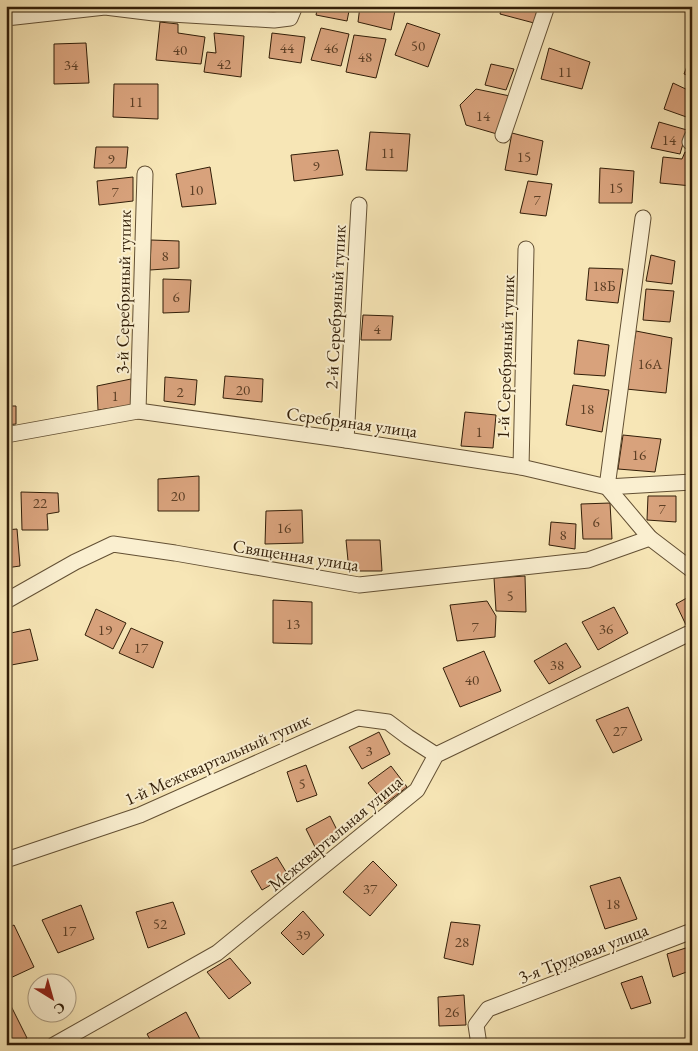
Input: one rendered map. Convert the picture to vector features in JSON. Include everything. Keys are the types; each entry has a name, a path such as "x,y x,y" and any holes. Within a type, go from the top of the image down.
{"street":[{"path":"503,135 547,6"},
{"path":"6,18 105,7 154,13 274,20 293,12"},
{"name":"3-й Серебряный тупик","path":"138,411 144,174"},
{"name":"2-й Серебряный тупик","path":"346,440 359,205"},
{"path":"643,218 607,488 650,538 692,570"},
{"name":"1-й Серебряный тупик","path":"520,467 526,249"},
{"name":"Серебряная улица","path":"6,435 138,411 520,467 607,488 692,482"},
{"name":"Священная улица","path":"6,601 75,562 113,544 359,586 588,560 650,538"},
{"path":"436,756 692,632"},
{"name":"1-й Межквартальный тупик","path":"6,860 140,815 358,718 388,722 436,756"},
{"name":"Межквартальная улица","path":"54,1045 217,953 417,790 436,756"},
{"name":"3-я Трудовая улица","path":"479,1045 476,1025 488,1009 692,931"}],"building":[{"path":"318,6 350,6 347,21 316,15"},
{"path":"360,6 396,6 391,30 358,22"},
{"path":"502,6 538,6 534,23 500,14"},
{"path":"160,22 178,24 178,33 205,37 201,64 156,60"},
{"path":"407,23 440,34 428,67 395,55"},
{"path":"321,28 349,34 341,66 311,60"},
{"path":"214,33 244,36 241,77 204,72 207,52 216,53"},
{"path":"272,33 305,37 301,63 269,58"},
{"path":"354,35 386,39 376,78 346,72"},
{"path":"86,43 89,83 54,84 54,44"},
{"path":"549,48 590,62 582,89 541,79"},
{"path":"692,53 692,77 684,74"},
{"path":"491,64 514,69 506,90 485,85"},
{"path":"673,83 692,92 692,119 664,109"},
{"path":"114,84 158,84 158,119 113,117"},
{"path":"476,89 510,96 497,134 466,125 460,105"},
{"path":"659,122 687,130 680,154 651,148"},
{"path":"370,132 410,134 407,171 366,170"},
{"path":"512,133 543,141 537,175 505,170"},
{"path":"96,147 128,147 126,168 94,168"},
{"path":"338,150 343,175 294,181 291,155"},
{"path":"685,152 692,154 692,186 660,183 663,157 682,159"},
{"path":"210,167 216,204 182,207 176,174"},
{"path":"600,168 634,171 632,203 599,203"},
{"path":"133,177 133,201 99,205 97,181"},
{"path":"528,181 552,184 546,216 520,213"},
{"path":"151,240 179,241 179,268 150,270"},
{"path":"651,255 675,261 672,284 646,281"},
{"path":"589,268 623,269 618,303 586,300"},
{"path":"163,279 191,280 189,312 163,313"},
{"path":"646,289 674,291 670,322 643,320"},
{"path":"363,315 393,316 391,340 361,340"},
{"path":"636,331 672,338 666,393 626,389"},
{"path":"578,340 609,345 605,376 574,374"},
{"path":"225,376 263,379 262,402 223,398"},
{"path":"165,377 197,380 195,405 164,401"},
{"path":"131,379 135,405 98,410 97,386"},
{"path":"573,385 609,390 602,432 566,425"},
{"path":"6,406 16,406 16,424 6,425"},
{"path":"465,412 496,415 493,448 461,446"},
{"path":"623,435 661,439 655,472 618,469"},
{"path":"199,476 199,511 158,511 158,479"},
{"path":"21,492 58,493 59,512 47,514 48,530 22,530"},
{"path":"648,496 676,496 676,522 647,520"},
{"path":"610,503 612,539 583,539 581,504"},
{"path":"302,510 303,543 265,544 266,511"},
{"path":"551,522 576,524 575,549 549,545"},
{"path":"17,529 20,566 6,568 6,530"},
{"path":"346,540 380,540 382,571 349,571"},
{"path":"525,576 526,612 496,611 494,578"},
{"path":"692,595 692,622 686,625 676,604"},
{"path":"273,600 312,602 312,644 273,643"},
{"path":"487,601 496,616 495,637 457,641 450,605"},
{"path":"614,607 628,633 598,650 582,622"},
{"path":"96,609 126,623 113,649 85,635"},
{"path":"131,628 163,642 153,668 119,653"},
{"path":"30,629 38,660 6,666 6,634"},
{"path":"566,643 581,667 549,684 534,661"},
{"path":"484,651 501,691 460,707 443,668"},
{"path":"628,707 642,740 613,753 596,720"},
{"path":"379,732 390,754 362,769 349,747"},
{"path":"306,765 317,795 297,802 287,772"},
{"path":"391,766 407,787 385,804 368,783"},
{"path":"330,816 340,836 316,849 306,829"},
{"path":"277,857 288,875 262,890 251,871"},
{"path":"373,861 397,885 370,916 343,892"},
{"path":"620,877 637,919 605,929 590,886"},
{"path":"173,902 185,934 148,948 136,912"},
{"path":"81,905 94,939 58,953 42,920"},
{"path":"303,911 324,935 303,955 281,933"},
{"path":"451,922 480,925 473,965 444,958"},
{"path":"14,925 34,967 6,980 6,929"},
{"path":"692,946 692,970 673,977 667,954"},
{"path":"230,958 251,983 229,999 207,972"},
{"path":"642,976 651,1003 631,1009 621,983"},
{"path":"464,995 466,1025 439,1026 438,997"},
{"path":"6,996 27,1038 17,1045 6,1045"},
{"path":"186,1012 203,1045 153,1045 147,1034"}]}
